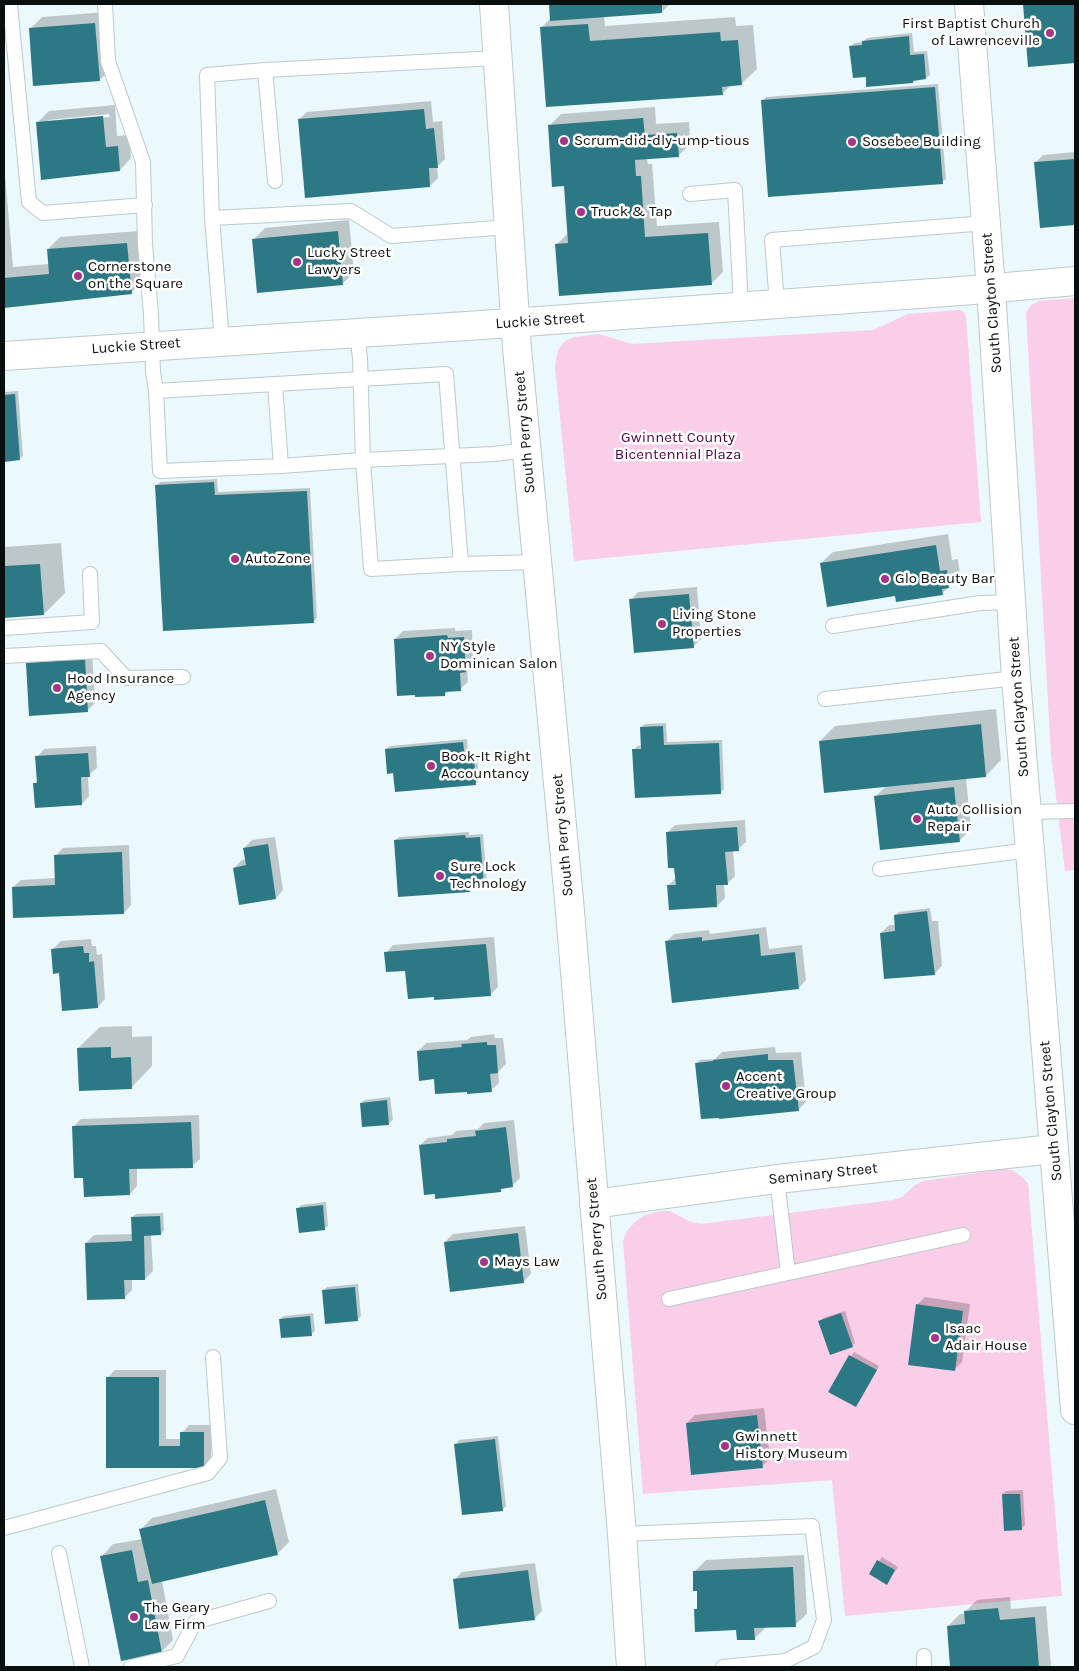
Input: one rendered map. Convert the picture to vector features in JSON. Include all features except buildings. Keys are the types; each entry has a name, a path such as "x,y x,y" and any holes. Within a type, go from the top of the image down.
{"main road":[{"name":"South Perry Street","path":"494,4 516,323 569,900 622,1534 631,1667"},
{"name":"South Clayton Street","path":"968,4 991,289 1016,678 1075,1410"},
{"name":"Luckie Street","path":"4,356 516,323 991,289 1075,280"},
{"name":"Seminary Street","path":"594,1204 777,1179 1054,1149"}],"lane":[{"path":"10,4 29,202 43,213 145,205"},
{"path":"105,4 108,61 143,162 145,244 160,471 281,466 527,450"},
{"path":"222,341 212,218 208,75 265,70 497,58"},
{"path":"265,70 275,181"},
{"path":"690,194 735,190 741,306"},
{"path":"212,218 351,211 391,236 509,228"},
{"path":"777,304 772,240 986,223"},
{"path":"357,333 371,570 461,564 537,562"},
{"path":"156,391 446,374 454,456 461,564"},
{"path":"275,384 281,466"},
{"path":"4,628 92,622 90,574"},
{"path":"833,626 980,603 1012,602"},
{"path":"4,656 101,651 126,678 183,676"},
{"path":"826,699 1016,678"},
{"path":"1027,812 1075,812"},
{"path":"880,870 1030,850"},
{"path":"777,1179 788,1273"},
{"path":"669,1299 963,1235"},
{"path":"4,1528 208,1473 220,1458 213,1357"},
{"path":"622,1534 812,1526 824,1620 814,1647 784,1660 723,1667"},
{"path":"58,1552 82,1667"},
{"path":"131,1667 177,1656 195,1622 269,1601"},
{"path":"78,1667 87,1667"}],"green space":[{"path":"1075,298 1075,870 1065,871 1051,755 1026,312 1031,305 1039,301"},
{"name":"Gwinnett County Bicentennial Plaza","path":"960,310 964,312 966,317 981,522 574,561 555,366 558,350 565,341 575,337 599,334 632,344 873,330 908,314"},
{"path":"1004,1169 1012,1170 1028,1183 1062,1596 845,1616 832,1480 643,1494 623,1241 627,1231 636,1221 645,1215 670,1211 691,1222 701,1224 893,1200 902,1197 915,1185 923,1181"}],"place":[{"name":"First Baptist Church of Lawrenceville","path":"1050,33"},
{"name":"Scrum-did-dly-ump-tious","path":"564,141"},
{"name":"Sosebee Building","path":"852,142"},
{"name":"Truck & Tap","path":"581,212"},
{"name":"Lucky Street Lawyers","path":"297,262"},
{"name":"Cornerstone on the Square","path":"78,276"},
{"name":"AutoZone","path":"235,559"},
{"name":"Glo Beauty Bar","path":"885,579"},
{"name":"Living Stone Properties","path":"662,624"},
{"name":"NY Style Dominican Salon","path":"430,656"},
{"name":"Hood Insurance Agency","path":"57,688"},
{"name":"Book-It Right Accountancy","path":"431,766"},
{"name":"Auto Collision Repair","path":"917,819"},
{"name":"Sure Lock Technology","path":"440,876"},
{"name":"Accent Creative Group","path":"726,1086"},
{"name":"Mays Law","path":"484,1262"},
{"name":"Isaac Adair House","path":"935,1338"},
{"name":"Gwinnett History Museum","path":"725,1446"},
{"name":"The Geary Law Firm","path":"134,1617"}]}
